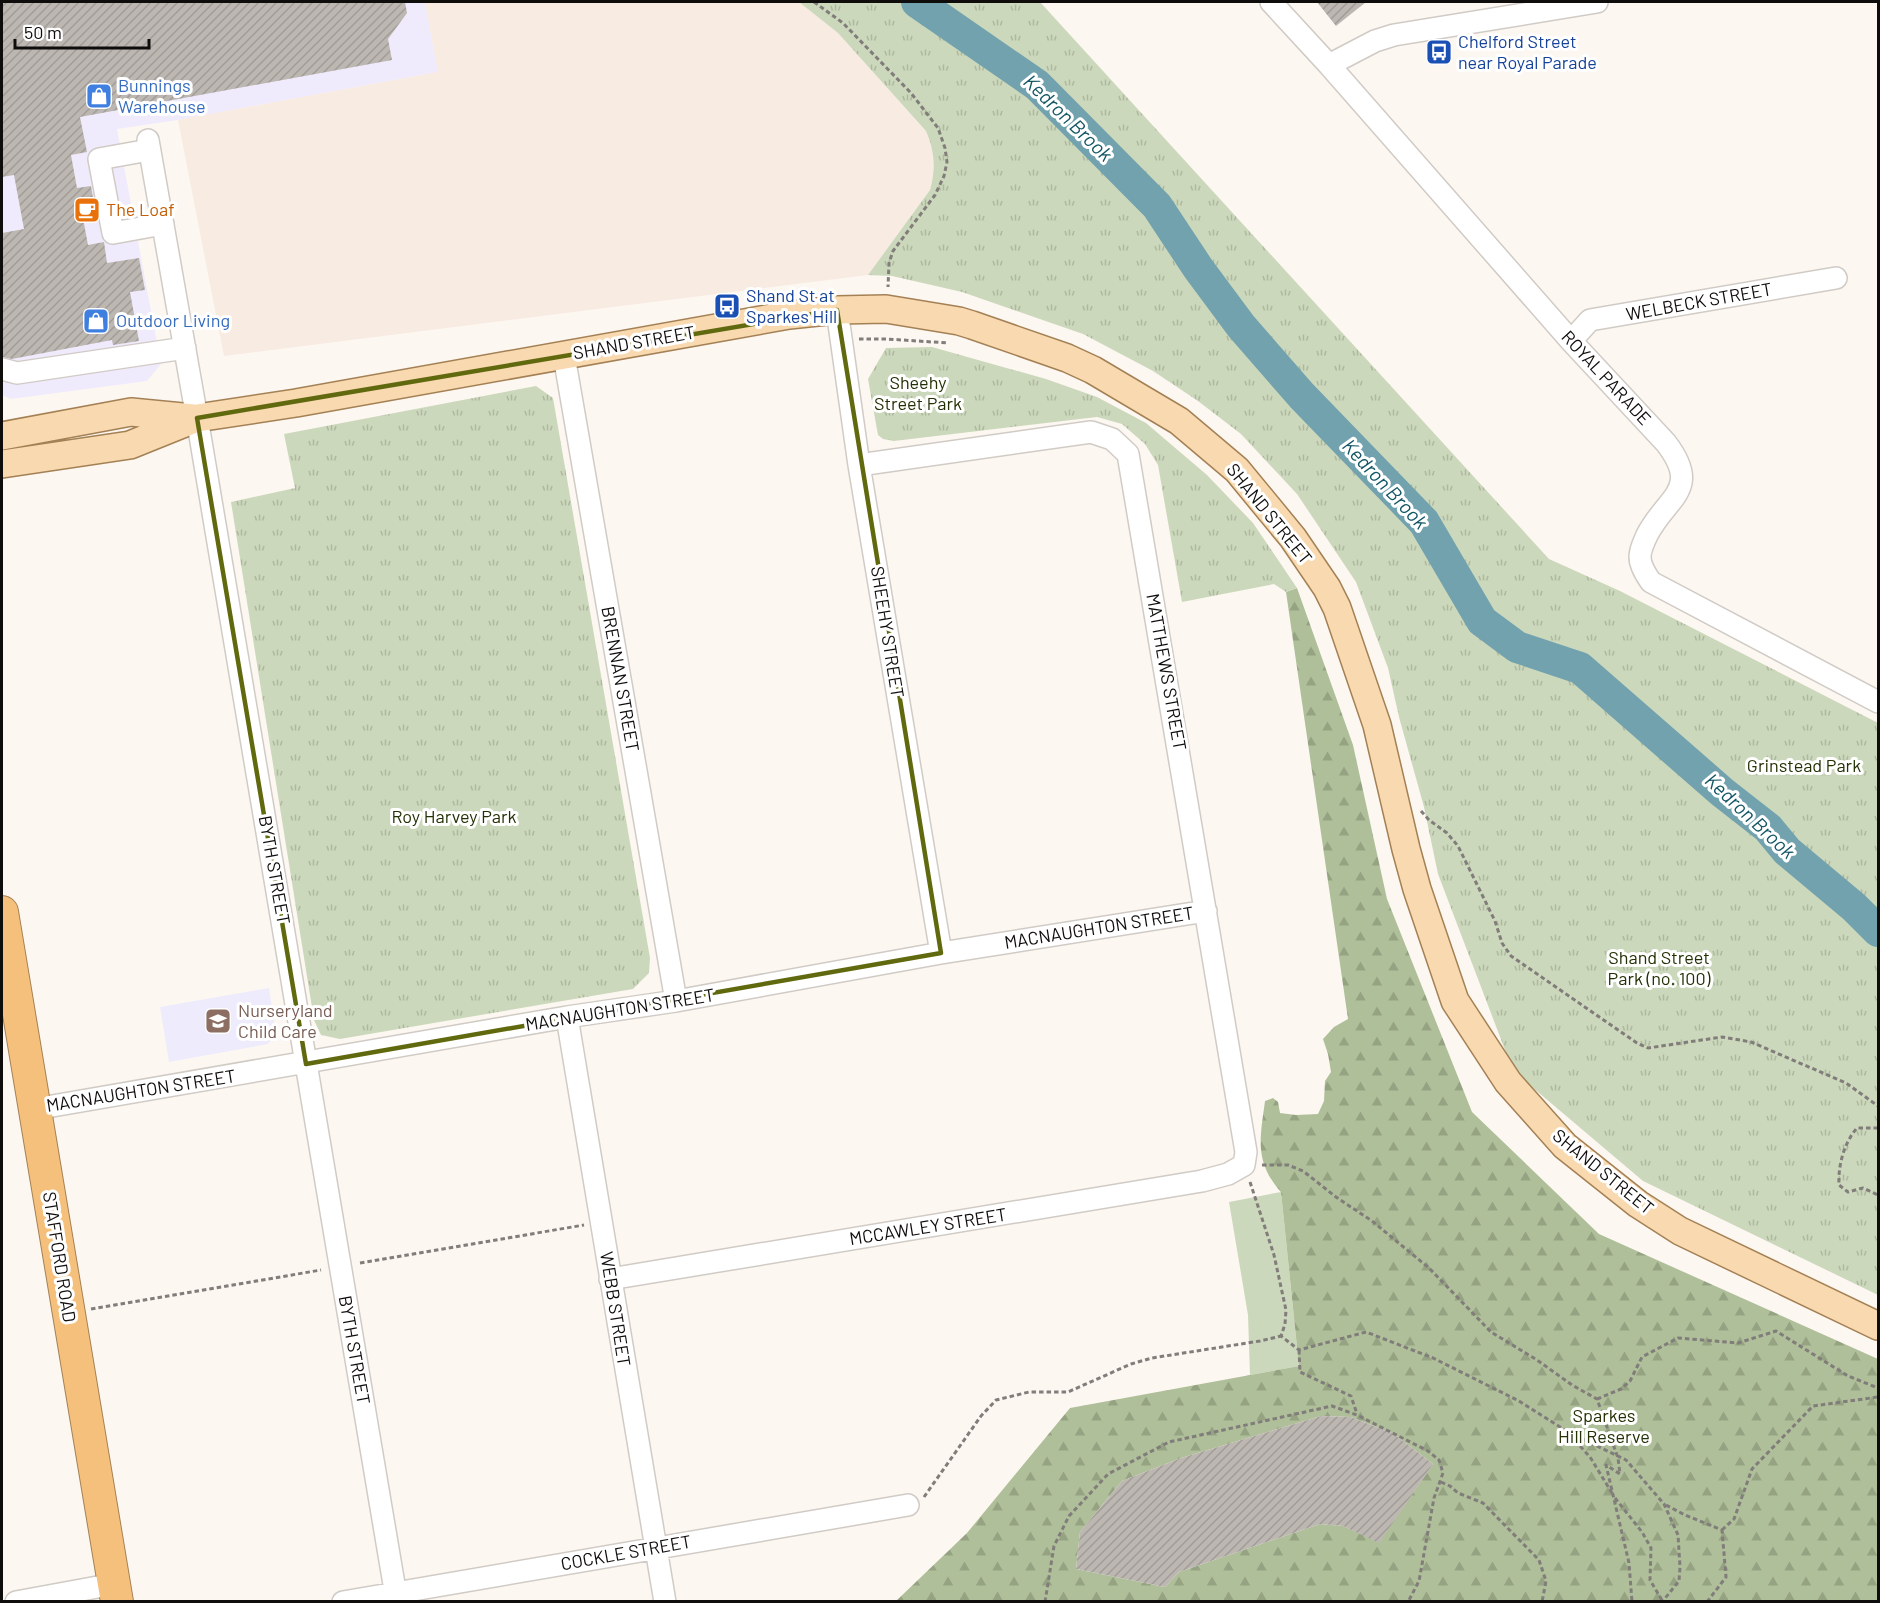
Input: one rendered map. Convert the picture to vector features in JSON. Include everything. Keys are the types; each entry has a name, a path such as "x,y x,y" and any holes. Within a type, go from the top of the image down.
{"highway":[{"name":"STAFFORD ROAD","path":"2,912 115,1593"}],"main road":[{"name":"SHAND STREET","path":"2,464 130,445 197,418 296,403 789,315 837,310 886,309 959,321 1067,358 1093,370 1179,421 1237,470 1293,538 1327,588 1337,608 1377,725 1412,869 1455,1001 1508,1082 1565,1146 1638,1204 1680,1231 1878,1326"},
{"name":"SHAND STREET","path":"2,435 131,411 197,418"}],"street":[{"name":"ROYAL PARADE","path":"1271,2 1677,458 1682,473 1679,491 1642,544 1640,557 1643,570 1651,582 1878,702"},
{"path":"1329,65 1375,41 1394,35 1597,2"},
{"name":"BYTH STREET","path":"163,224 113,233 99,159 148,145 163,224 197,418 396,1597"},
{"name":"WELBECK STREET","path":"1571,341 1590,320 1836,278"},
{"name":"SHEEHY STREET","path":"837,310 860,465 941,953"},
{"path":"2,369 17,373 185,348"},
{"name":"BRENNAN STREET","path":"564,356 676,1002"},
{"name":"MATTHEWS STREET","path":"860,465 1091,432 1112,439 1128,454 1246,1152 1244,1165"},
{"name":"MACNAUGHTON STREET","path":"34,1109 306,1064 567,1017 676,1002 941,953 1206,911"},
{"name":"WEBB STREET","path":"567,1017 664,1602"},
{"name":"MCCAWLEY STREET","path":"610,1279 1202,1181 1228,1174 1244,1165"},
{"name":"COCKLE STREET","path":"343,1602 396,1597 655,1548 908,1505"},
{"path":"16,1602 115,1593"}],"path":[{"path":"814,2 843,23 911,93 938,128 945,148 947,162 944,176 935,195 893,251 889,263 888,285 898,287"},
{"path":"1417,803 1429,820 1447,833 1458,846 1495,921 1506,950 1511,956 1637,1043 1648,1048 1722,1037 1751,1042 1846,1083 1878,1106"},
{"path":"1878,1128 1857,1128 1849,1138 1839,1172 1839,1185 1848,1192 1863,1188 1878,1195"},
{"path":"1281,1336 1286,1310 1274,1255 1244,1165 1288,1165 1303,1172 1372,1221 1428,1268 1491,1332 1597,1399 1618,1458 1620,1474 1606,1465 1629,1563 1632,1602"},
{"path":"1597,1399 1621,1389 1630,1381 1642,1358 1678,1338 1738,1343 1776,1331 1848,1376 1878,1388"},
{"path":"1299,1350 1366,1332 1433,1358 1519,1401 1568,1432 1626,1460 1664,1504 1678,1535 1679,1581 1663,1601 1650,1580 1651,1548 1590,1457 1568,1432"},
{"path":"1281,1336 1299,1350 1300,1372 1350,1396 1357,1415"},
{"path":"908,1505 923,1498 981,1416 996,1400 1029,1392 1068,1392 1131,1364 1152,1358 1281,1336"},
{"path":"1722,1530 1734,1519 1752,1469 1813,1406 1878,1397"},
{"path":"1045,1602 1054,1546 1069,1516 1108,1474 1169,1442 1332,1406 1357,1415 1428,1451 1439,1460 1443,1473 1434,1498 1419,1581 1408,1602"},
{"path":"1441,1482 1458,1493 1483,1503 1539,1560 1545,1581 1542,1602"},
{"path":"1664,1504 1722,1530"},
{"path":"1707,1602 1726,1577 1722,1530"}],"highlighted area":[{"path":"837,310 941,953 306,1064 197,418"}],"shaded area":[{"path":"2,2 425,2 438,72 178,120 117,129 161,364 147,381 11,399 2,395"},
{"path":"425,2 799,2 838,33 926,131 935,158 930,190 868,275 224,356 178,120 438,72"},
{"name":"Nurseryland Child Care","path":"269,988 276,1034 268,1044 169,1062 160,1007"}],"green space":[{"name":"Shand Street Park (no. 100)","path":"799,2 1040,2 1549,559 1620,591 1878,723 1878,1295 1643,1181 1513,1071 1438,874 1424,807 1388,668 1356,582 1297,494 1241,434 1198,401 1153,371 1083,334 962,292 892,276 868,275 930,190 934,167 931,146 926,131 838,33"},
{"name":"Sheehy Street Park","path":"932,347 1046,379 1097,397 1146,423 1207,475 1253,523 1297,588 1286,592 1274,584 1182,602 1158,465 1145,444 1122,424 1097,417 894,441 883,439 878,435 868,379 886,348"},
{"name":"Roy Harvey Park","path":"536,386 553,398 650,958 649,973 633,989 340,1039 321,1035 314,1020 231,502 295,488 284,434"},
{"name":"Sparkes Hill Reserve","path":"1297,588 1353,745 1387,899 1472,1112 1599,1234 1878,1359 1878,1601 895,1602 967,1533 1070,1408 1299,1366 1281,1192 1266,1170 1261,1150 1265,1101 1273,1098 1278,1102 1280,1113 1318,1114 1324,1101 1325,1081 1331,1072 1323,1039 1334,1027 1348,1019 1286,592","holes":["1321,1416 1351,1417 1394,1434 1433,1464 1379,1542 1343,1526 1320,1524 1179,1572 1165,1587 1076,1569 1080,1532 1122,1481 1181,1458"]},
{"path":"1281,1192 1299,1366 1250,1375 1248,1315 1229,1202"}],"building":[{"name":"Bunnings Warehouse","path":"2,2 405,2 407,13 388,39 392,60 80,117 87,152 71,155 77,188 91,186 95,210 82,213 88,245 104,242 107,263 139,258 145,290 130,292 139,341 113,345 112,340 12,359 2,357 2,233 24,229 14,175 2,177"},
{"path":"1317,2 1366,2 1336,26"},
{"path":"1321,1416 1351,1417 1394,1434 1433,1464 1379,1543 1343,1526 1320,1524 1179,1572 1165,1587 1076,1569 1080,1532 1122,1481 1181,1458"}],"waterway":[{"name":"Kedron Brook","path":"917,2 1037,85 1157,206 1198,268 1241,326 1302,396 1424,522 1482,621 1517,647 1580,668 1722,792 1768,828 1787,851 1854,907 1878,931"}],"place":[{"name":"Chelford Street near Royal Parade","path":"1439,52"},
{"name":"Bunnings Warehouse","path":"99,96"},
{"name":"The Loaf","path":"87,210"},
{"name":"Shand St at Sparkes Hill","path":"727,306"},
{"name":"Outdoor Living","path":"96,321"},
{"name":"Nurseryland Child Care","path":"218,1021"}],"park label":[{"name":"Grinstead Park","path":"1804,766"}]}
